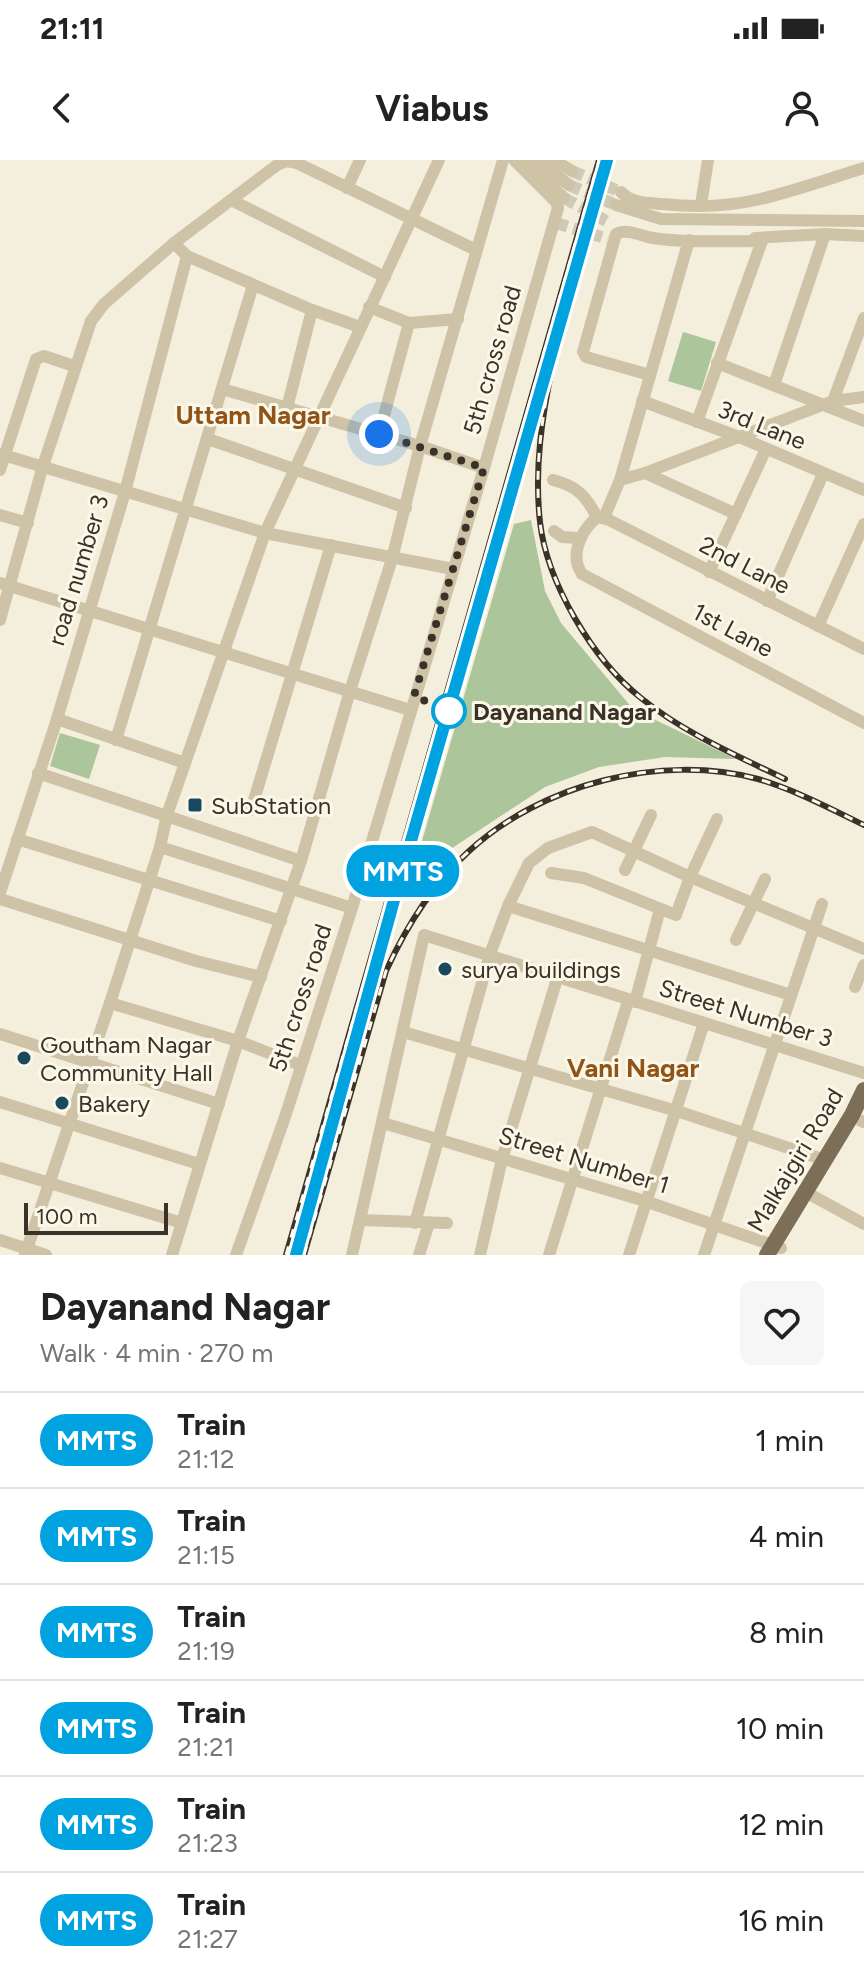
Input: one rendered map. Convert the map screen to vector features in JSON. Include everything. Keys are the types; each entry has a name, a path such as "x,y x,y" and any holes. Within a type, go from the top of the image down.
{"main road":[{"name":"Malkajgiri Road","path":"775,1250 864,1090"},
{"name":"Malkajgiri Road","path":"775,1250 863,1119"}],"street":[{"path":"347,188 360,160"},
{"path":"26,1252 110,1003 160,847 167,815 265,533 439,160"},
{"path":"172,1255 238,1041 293,888 392,559 420,446 503,160"},
{"path":"514,160 555,200 564,197"},
{"path":"525,160 564,197"},
{"path":"538,160 564,197"},
{"path":"554,160 571,167"},
{"path":"701,205 708,160"},
{"path":"0,620 5,585 28,523 74,366 94,314 174,243 282,161 297,163 476,250"},
{"path":"621,192 640,202 701,205 755,201 864,168"},
{"name":"5th cross road","path":"236,1255 285,1117 352,908 564,197"},
{"path":"231,200 385,277"},
{"path":"616,205 661,219 864,221"},
{"path":"610,223 655,234 762,239"},
{"path":"650,375 586,357 583,352 610,240 620,231 651,238 689,240 825,234 864,236"},
{"path":"774,385 825,234"},
{"path":"697,422 762,239"},
{"path":"554,531 562,537 580,538 606,513 620,480 689,240"},
{"path":"174,243 187,256 312,310 360,327"},
{"name":"road number 3","path":"0,896 125,492 187,256"},
{"path":"116,740 253,285"},
{"path":"369,307 409,323 458,319"},
{"path":"287,408 312,310"},
{"path":"830,403 859,346 864,318"},
{"path":"379,434 409,323"},
{"path":"0,470 2,455 38,357 44,356 74,366"},
{"path":"717,363 830,403 864,421"},
{"path":"222,389 420,446 484,468"},
{"path":"620,480 830,403 864,397"},
{"name":"3rd Lane","path":"642,401 739,437 765,451 864,490"},
{"path":"0,422 13,427"},
{"path":"208,439 406,508"},
{"path":"709,572 765,451"},
{"path":"2,455 265,533 453,569"},
{"path":"645,473 736,514"},
{"path":"767,601 823,474"},
{"path":"553,480 577,488 602,518"},
{"path":"0,515 28,523"},
{"name":"2nd Lane","path":"602,518 864,649"},
{"path":"818,626 864,524"},
{"name":"1st Lane","path":"580,538 576,562 582,574 864,723"},
{"path":"251,810 331,545"},
{"path":"5,585 410,710"},
{"path":"57,719 185,763"},
{"path":"38,773 301,861"},
{"path":"625,870 651,815"},
{"path":"551,873 584,878 676,915 717,819"},
{"path":"415,1223 490,954 508,906 529,863 559,843 592,832 690,877 864,949"},
{"path":"17,839 281,921"},
{"path":"160,847 352,908"},
{"path":"736,940 765,879"},
{"path":"0,896 130,941 261,977"},
{"path":"704,1255 822,904"},
{"path":"508,906 791,995"},
{"path":"549,1255 600,1089 649,952 660,909"},
{"name":"Street Number 3","path":"352,1255 424,935 864,1073"},
{"path":"855,987 864,965"},
{"path":"480,1255 502,1159 557,979"},
{"path":"110,1003 238,1041 300,1065"},
{"path":"629,1255 704,1023"},
{"path":"403,1032 677,1111 825,1160"},
{"path":"0,1034 219,1104"},
{"path":"0,1102 199,1164"},
{"name":"Street Number 1","path":"383,1123 714,1223 775,1250"},
{"path":"0,1168 182,1223"},
{"path":"813,1196 864,1224"},
{"path":"361,1220 447,1223"},
{"path":"419,1255 429,1223"},
{"path":"0,1240 26,1252 46,1255"}],"green space":[{"path":"683,332 716,342 701,391 668,381"},
{"path":"531,520 545,591 561,623 633,709 736,759 665,757 599,767 545,787 440,856 406,896 514,524"},
{"path":"60,733 100,745 89,779 50,766"}],"tunnel":[{"path":"572,171 621,192"},
{"path":"569,185 616,205"},
{"path":"564,198 610,223"},
{"path":"556,223 608,239"}],"railway":[{"path":"286,1255 599,160"},
{"path":"553,364 540,442 540,522 552,570 575,619 623,682 658,711 693,733 785,779"},
{"path":"304,1255 386,971 402,938 432,893 455,865 497,828 530,808 604,780 682,770 721,772 758,779 799,794 864,825"}],"train":[{"name":"MMTS","path":"296,1255 396,893 607,160"}],"place":[{"name":"Dayanand Nagar","path":"449,711"},
{"name":"SubStation","path":"195,805"},
{"name":"surya buildings","path":"445,969"},
{"name":"Goutham Nagar Community Hall","path":"24,1058"},
{"name":"Bakery","path":"62,1103"}],"district":[{"name":"Uttam Nagar","path":"253,415"},
{"name":"Vani Nagar","path":"633,1068"}],"route":[{"path":"379,434 484,468 414,696 449,711"}]}
